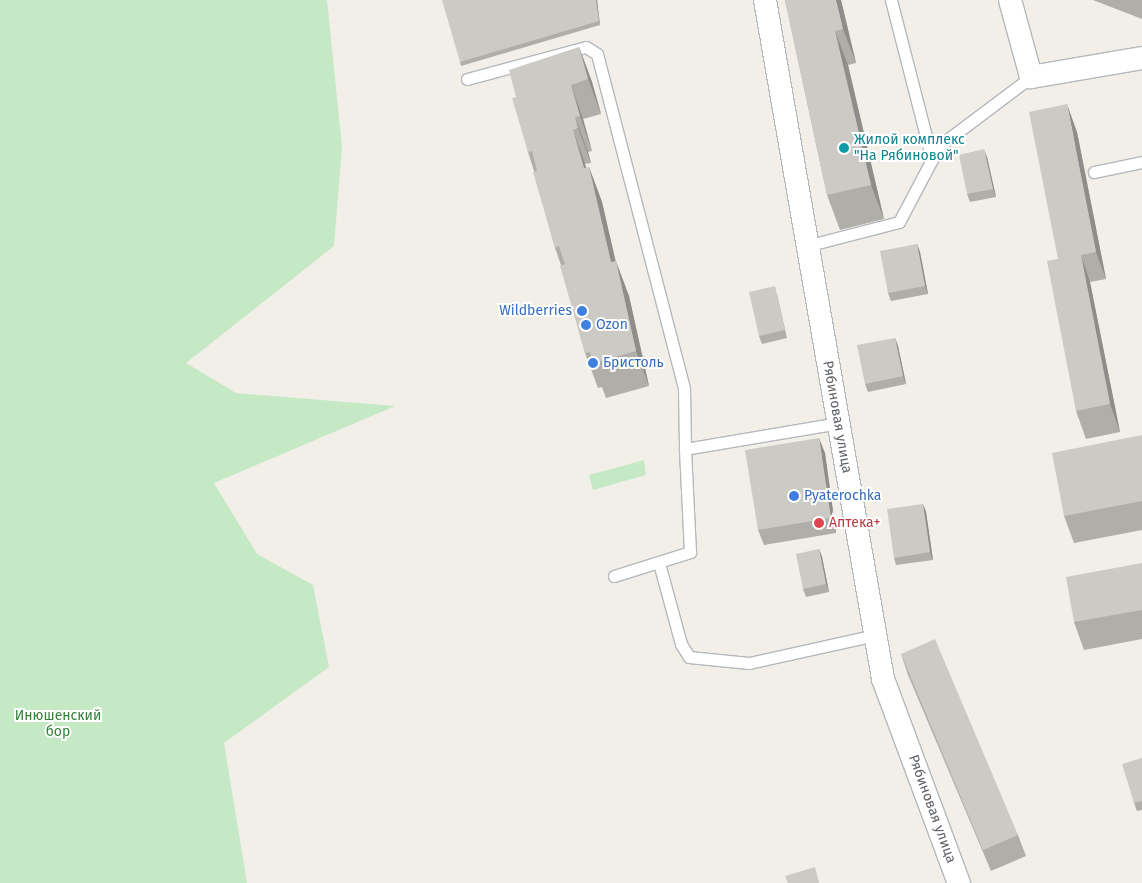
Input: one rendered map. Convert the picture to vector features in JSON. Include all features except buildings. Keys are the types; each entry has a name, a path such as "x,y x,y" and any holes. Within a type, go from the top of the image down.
{"street":[{"name":"Рябиновая улица","path":"764,0 883,679 959,883"},
{"path":"1010,0 1031,78 1142,58"}],"lane":[{"path":"891,0 932,160"},
{"path":"467,78 586,47 597,54 684,388 685,449 692,545 685,556 614,576"},
{"path":"806,246 899,222 940,146 1031,78"},
{"path":"1094,172 1142,162"},
{"path":"685,449 838,423"},
{"path":"659,563 681,644 689,657 749,663 875,635"}],"green space":[{"name":"Инюшенский бор","path":"0,0 327,0 342,147 334,246 186,363 236,393 395,406 214,483 257,554 313,585 329,667 224,743 247,883 0,883"},
{"path":"644,460 646,475 593,490 589,475"}],"place":[{"name":"Жилой комплекс \"На Рябиновой\"","path":"844,148"},
{"name":"Wildberries","path":"582,311"},
{"name":"Ozon","path":"586,325"},
{"name":"Бристоль","path":"593,363"},
{"name":"Pyaterochka","path":"794,496"},
{"name":"Аптека+","path":"819,523"}]}
